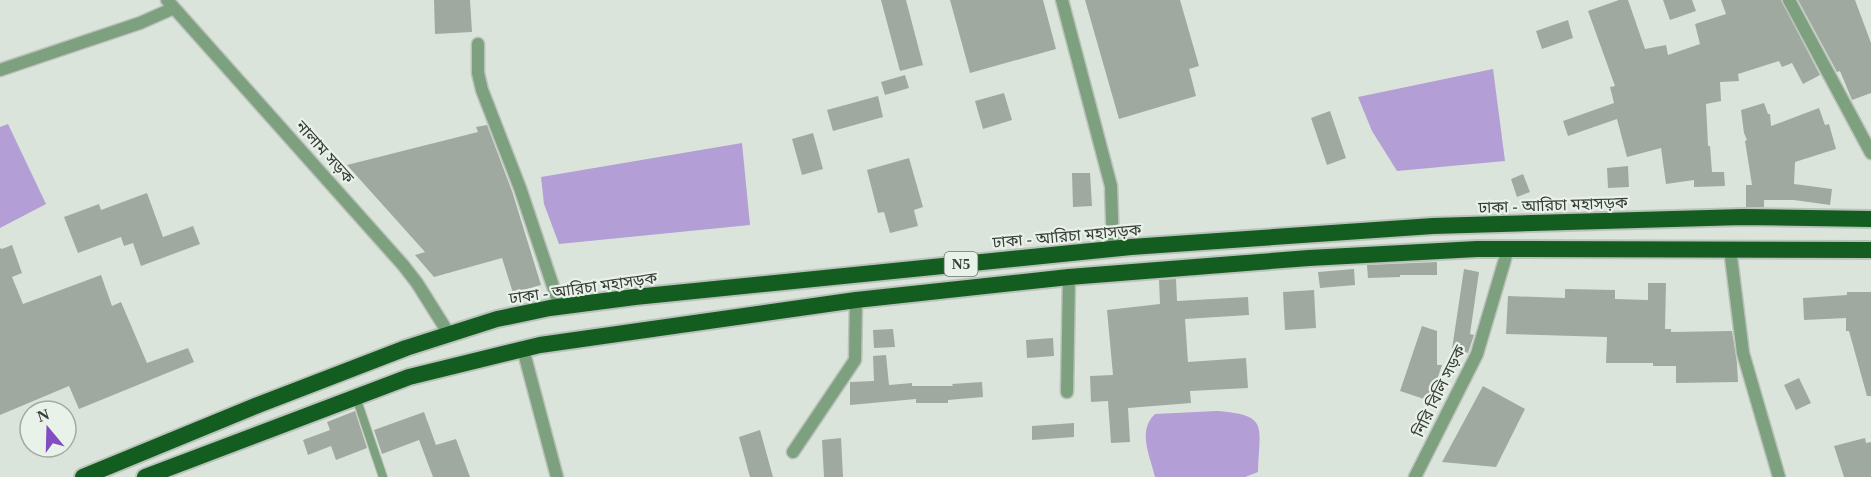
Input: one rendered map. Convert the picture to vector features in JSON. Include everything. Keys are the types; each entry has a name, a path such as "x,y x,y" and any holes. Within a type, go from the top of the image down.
{"highway":[{"name":"ঢাকা - আরিচা মহাসড়ক","path":"83,477 336,374 497,319 560,307 671,293 1113,249 1433,226 1743,217 1871,219"},
{"name":"N5","path":"145,477 409,377 523,349 856,300 1069,278 1309,258 1508,249 1871,250"}],"street":[{"path":"1062,0 1111,186 1113,249"},
{"path":"1789,0 1871,153"},
{"path":"0,69 140,23 171,4"},
{"name":"নালাম সড়ক","path":"171,4 403,265 449,334"},
{"path":"478,44 478,73 482,90 520,188 560,307"},
{"name":"নিরি বিলি সড়ক","path":"1415,477 1478,354 1508,249"},
{"path":"1730,249 1743,353 1779,477"},
{"path":"1067,392 1069,278"},
{"path":"793,452 855,360 856,300"},
{"path":"523,349 556,477"}],"lane":[{"path":"356,397 383,477"}],"shaded area":[{"path":"1493,69 1505,161 1397,171 1372,131 1358,97"},
{"path":"8,124 46,204 0,228 0,127"},
{"path":"742,143 750,225 559,244 544,204 541,177"},
{"path":"1217,411 1234,413 1254,420 1259,434 1258,472 1245,477 1155,477 1146,436 1147,428 1155,414"}],"building":[{"path":"434,0 470,0 472,32 435,34"},
{"path":"881,0 906,0 923,65 900,71"},
{"path":"950,0 1043,0 1056,49 970,73"},
{"path":"1085,0 1180,0 1199,66 1189,69 1196,96 1119,119"},
{"path":"1619,0 1628,0 1645,49 1666,45 1668,55 1700,44 1695,24 1726,14 1721,0 1781,0 1820,75 1803,84 1792,63 1782,67 1779,61 1738,74 1739,81 1720,82 1721,101 1706,104 1708,146 1710,146 1712,172 1724,172 1725,186 1694,187 1694,180 1666,184 1661,148 1627,157 1617,119 1568,136 1563,121 1614,103 1610,87 1615,86 1588,11"},
{"path":"1663,0 1692,0 1696,11 1670,20"},
{"path":"1798,0 1855,0 1871,43 1871,93 1852,100 1840,71 1837,72"},
{"path":"1568,20 1573,38 1542,49 1536,31"},
{"path":"905,75 909,88 885,95 881,82"},
{"path":"1004,93 1012,120 983,129 975,101"},
{"path":"878,96 883,117 833,131 827,110"},
{"path":"1764,103 1770,114 1771,126 1819,108 1825,125 1829,124 1836,149 1795,162 1794,184 1832,189 1830,205 1794,200 1764,200 1764,207 1746,207 1746,185 1752,185 1741,110"},
{"path":"1330,111 1346,158 1327,165 1311,118"},
{"path":"487,125 512,191 541,285 513,293 502,258 434,277 415,255 425,252 347,165 478,132 476,127"},
{"path":"813,133 823,169 802,175 792,139"},
{"path":"909,158 923,207 914,210 918,226 890,233 884,212 878,213 867,170"},
{"path":"1628,166 1629,187 1608,188 1607,168"},
{"path":"1072,173 1090,173 1092,206 1073,207"},
{"path":"1523,174 1530,192 1517,197 1511,179"},
{"path":"147,193 163,237 193,226 200,244 141,266 133,243 124,246 121,237 78,253 64,217 99,204 101,210"},
{"path":"12,245 22,273 12,277 23,304 101,275 112,306 121,302 147,363 188,348 194,362 79,409 78,399 75,399 69,386 38,399 18,399 18,407 0,415 0,248"},
{"path":"1437,262 1437,275 1368,278 1367,265"},
{"path":"1354,269 1355,285 1320,288 1318,272"},
{"path":"1464,269 1479,272 1470,334 1474,335 1468,353 1452,349"},
{"path":"1176,279 1177,301 1248,297 1249,315 1185,319 1188,362 1246,358 1248,388 1190,391 1191,403 1128,408 1130,442 1111,443 1108,401 1091,402 1090,376 1113,375 1107,310 1160,304 1159,280"},
{"path":"1648,283 1666,283 1665,329 1671,329 1671,332 1732,331 1738,382 1676,383 1676,366 1653,366 1653,363 1606,363 1607,337 1506,334 1508,296 1565,298 1565,289 1615,290 1615,299 1648,300"},
{"path":"1314,290 1316,328 1285,330 1283,292"},
{"path":"1847,292 1871,292 1871,396 1867,396 1849,331 1846,331 1846,318 1804,320 1803,298 1847,295"},
{"path":"1422,326 1437,331 1437,365 1442,365 1430,401 1400,391"},
{"path":"893,329 895,347 874,348 873,330"},
{"path":"1053,338 1054,356 1027,358 1026,340"},
{"path":"886,355 889,385 912,383 912,386 953,386 952,384 982,382 983,397 948,400 948,403 916,403 916,399 850,405 850,382 874,381 873,356"},
{"path":"1799,378 1811,403 1796,410 1784,385"},
{"path":"1483,386 1525,409 1496,467 1442,462"},
{"path":"355,411 367,448 336,460 331,446 308,455 303,440 330,430 327,422"},
{"path":"424,412 436,445 456,439 470,477 433,477 419,440 382,454 374,430"},
{"path":"1074,423 1074,437 1032,440 1032,426"},
{"path":"760,430 773,477 750,477 739,437"},
{"path":"841,438 843,477 824,477 822,440"},
{"path":"1865,438 1866,443 1871,442 1871,477 1844,477 1834,446"}]}
